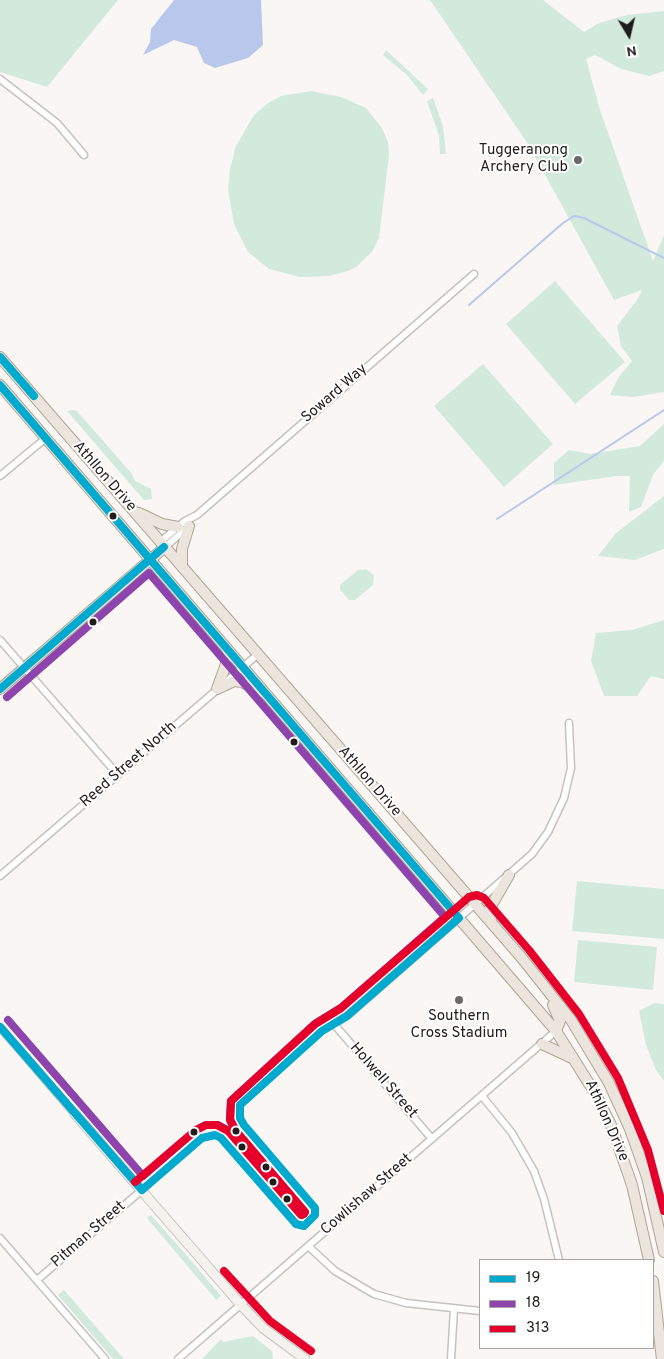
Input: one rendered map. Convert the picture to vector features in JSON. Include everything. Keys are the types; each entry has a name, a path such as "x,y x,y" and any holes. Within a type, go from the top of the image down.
{"main road":[{"name":"Athllon Drive","path":"0,357 537,976 588,1045 609,1083 630,1129 647,1177 664,1252"},
{"name":"Athllon Drive","path":"0,384 556,1031 596,1093 624,1159 639,1213 649,1259"},
{"path":"28,389 49,421 50,429 46,438"},
{"path":"46,438 53,433 62,433 78,447"},
{"path":"133,510 162,524 178,527"},
{"path":"182,567 182,549 189,526"},
{"name":"Soward Way","path":"0,680 22,665 163,544"},
{"path":"217,690 226,664 228,650"},
{"name":"Soward Way","path":"0,689 22,665"},
{"path":"217,690 230,682 242,682 271,699"},
{"path":"491,922 490,908 509,875"},
{"path":"537,976 559,1016 560,1025 556,1031"},
{"path":"556,1031 564,1029 573,1030 588,1045"},
{"path":"542,1044 560,1051 577,1062"},
{"path":"654,1290 662,1359"}],"street":[{"path":"0,79 57,123 84,155"},
{"name":"Soward Way","path":"163,544 178,527 196,515 474,274"},
{"path":"0,476 46,438"},
{"name":"Soward Way","path":"163,544 189,526 196,515"},
{"path":"0,640 118,775"},
{"name":"Reed Street North","path":"0,876 258,654"},
{"path":"460,918 532,854 555,818 564,798 571,768 570,723"},
{"name":"Holwell Street","path":"432,1139 334,1024 460,918"},
{"path":"0,1027 241,1305 263,1328 306,1359"},
{"name":"Cowlishaw Street","path":"178,1359 556,1031"},
{"path":"482,1096 512,1133 534,1172 544,1198 559,1259"},
{"name":"Pitman Street","path":"37,1280 142,1190"},
{"path":"0,1238 105,1359"},
{"path":"308,1246 334,1271 374,1294 406,1303 479,1310"},
{"path":"451,1359 454,1309"}],"green space":[{"path":"0,0 118,0 47,87 0,72"},
{"name":"Tuggeranong Archery Club","path":"430,0 543,0 584,32 599,23 627,15 664,11 664,71 649,76 621,69 595,55 586,59 600,110 653,261 664,235 664,392 633,397 610,395 618,378 632,361 621,346 617,326 637,300 642,290 614,300 528,144"},
{"path":"386,50 428,89 423,95 407,75 383,55"},
{"path":"311,91 341,97 366,108 382,128 388,142 389,155 379,238 372,252 356,267 348,271 329,276 300,277 269,269 248,252 234,224 228,190 230,169 236,146 254,115 268,103 281,96"},
{"path":"433,98 443,126 446,154 440,154 439,136 427,101"},
{"path":"555,281 625,362 575,404 506,324"},
{"path":"483,364 553,444 504,487 434,406"},
{"path":"67,411 77,411 132,474 135,481 151,489 152,499 144,500"},
{"path":"664,424 664,461 653,475 641,507 629,512 630,476 617,476 554,485 554,463 569,450 590,454 640,446"},
{"path":"664,496 664,549 635,560 598,556 616,533"},
{"path":"366,569 374,575 373,585 355,600 349,600 340,590 340,585 358,570"},
{"path":"664,620 664,679 651,676 637,696 604,696 591,661 596,633 632,630"},
{"path":"577,881 664,889 664,939 572,931"},
{"path":"578,940 657,947 653,990 574,982"},
{"path":"654,1003 664,1004 664,1081 656,1070 646,1045 639,1011"},
{"path":"151,1215 221,1296 216,1300 147,1218"},
{"path":"64,1290 124,1359 113,1359 58,1295"},
{"path":"253,1336 272,1351 273,1359 202,1359 221,1339 223,1342"}],"water":[{"path":"174,0 261,0 263,45 248,58 215,68 204,63 197,47 174,40 143,55 150,42 151,29"}],"waterway":[{"path":"469,305 563,223 574,216 584,218 664,258"},
{"path":"497,519 664,410"}],"transit line":[{"name":"19","path":"0,357 34,396"},
{"name":"19","path":"0,385 459,918 347,1016 322,1031 240,1105 240,1118 244,1125 315,1208 315,1215 304,1226 296,1224 221,1138 215,1135 202,1138 142,1190 0,1027"},
{"name":"19","path":"0,689 164,547"},
{"name":"18","path":"7,697 149,573 445,917 341,1008 315,1024 231,1101 230,1119 235,1130 305,1212 302,1215 229,1131 218,1125 206,1125 196,1130 143,1176 8,1020"},
{"name":"313","path":"135,1182 196,1130 206,1125 217,1125 228,1131 301,1215 304,1214 305,1212 236,1131 230,1120 231,1101 315,1024 341,1008 469,897 477,895 484,898 529,950 579,1014 618,1078 648,1150 664,1211"},
{"name":"313","path":"224,1271 270,1321 311,1351"}],"place":[{"name":"Tuggeranong Archery Club","path":"578,160"},
{"name":"Southern Cross Stadium","path":"459,1000"}]}
